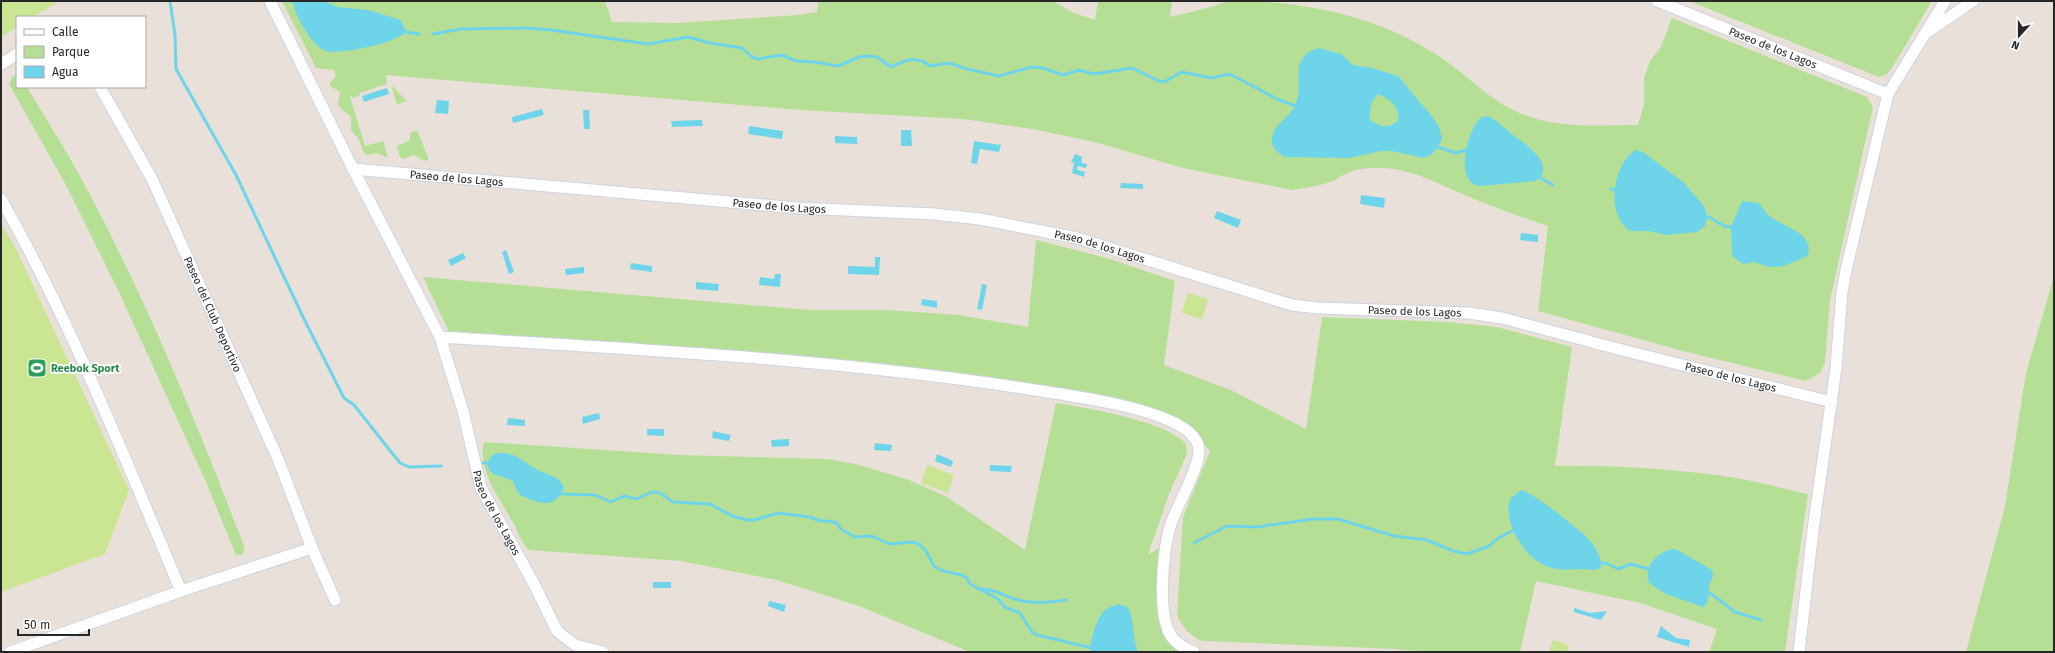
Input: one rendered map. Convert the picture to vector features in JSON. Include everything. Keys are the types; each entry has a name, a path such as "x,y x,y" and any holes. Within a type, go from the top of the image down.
{"street":[{"name":"Paseo de los Lagos","path":"270,1 353,169 440,337 463,411 484,494 534,584 557,631 575,646 603,652"},
{"name":"Paseo de los Lagos","path":"1657,1 1888,94"},
{"path":"1799,652 1832,402 1846,270 1888,94 1945,1"},
{"path":"1925,34 1973,1"},
{"path":"1,64 16,55"},
{"name":"Paseo del Club Deportivo","path":"101,88 152,179 278,459 312,548 335,600"},
{"name":"Paseo de los Lagos","path":"353,169 799,208 934,214 980,219 1077,238 1292,305 1318,308 1469,313 1502,318 1626,352 1832,402"},
{"path":"1,199 25,241 89,376 181,591"},
{"path":"440,337 786,359 959,378 1090,398 1145,412 1168,421 1187,431 1198,443 1199,448 1196,462 1167,537 1163,598 1165,618 1171,637 1183,647 1194,652"},
{"path":"10,652 181,591 312,548"}],"green space":[{"path":"1,1 55,1 56,3 35,16 16,16 16,28 1,37"},
{"path":"282,1 605,1 612,22 678,23 798,15 817,12 818,1 1053,1 1074,13 1095,20 1098,1 1172,1 1170,17 1229,1 1259,1 1314,8 1369,22 1420,44 1453,66 1492,97 1513,110 1525,115 1553,122 1595,126 1638,125 1644,105 1644,78 1650,61 1661,47 1672,18 1867,97 1873,107 1830,300 1825,363 1820,373 1806,381 1679,350 1538,311 1548,226 1483,203 1429,179 1395,169 1360,169 1352,171 1328,183 1292,190 1183,168 1098,143 1038,130 963,119 800,110 386,75 387,84 360,93 360,95 353,98 352,96 350,97 365,146 383,141 388,157 377,153 366,155 362,150 360,141 351,130 350,116 338,104 340,92 330,86 330,83 336,76 334,70 316,68"},
{"path":"1689,1 1932,1 1892,68 1887,74 1879,77"},
{"path":"13,76 16,76 16,88 28,88 81,178 127,268 168,359 207,452 244,546 244,552 241,555 236,555 206,482 118,290 67,187 9,84"},
{"path":"391,85 407,101 397,104"},
{"path":"417,130 428,160 424,161 414,155 403,159 400,157 397,146 410,140 410,133"},
{"name":"Reebok Sport","path":"1,223 15,247 129,490 105,554 1,592"},
{"path":"1036,240 1107,258 1175,281 1164,365 1231,390 1306,429 1322,317 1449,322 1497,327 1572,347 1555,466 1646,468 1691,472 1745,480 1808,494 1785,652 1709,652 1717,629 1640,603 1536,581 1520,652 1430,652 1396,649 1199,640 1187,631 1179,620 1177,613 1183,517 1210,451 1190,428 1040,386 946,371 848,360 450,334 423,277 809,310 888,310 958,315 1028,327"},
{"path":"2054,276 2054,652 1966,652 2005,506 2026,373"},
{"path":"1188,293 1208,299 1202,319 1182,313"},
{"path":"1056,403 1105,412 1144,422 1176,436 1186,444 1187,454 1169,494 1148,555 1162,546 1159,595 1183,652 970,652 859,606 777,580 681,561 529,550 523,543 490,483 486,473 483,452 484,442 679,455 827,459 856,464 909,480 947,497 1025,550"},
{"path":"927,465 954,475 948,493 921,483"},
{"path":"1553,640 1569,645 1567,652 1549,652"}],"water":[{"path":"295,1 324,1 337,7 368,10 401,20 406,32 392,40 368,47 355,50 333,52 326,51 314,42 305,29 295,11"},
{"path":"1319,48 1341,54 1353,65 1372,68 1398,76 1439,127 1442,139 1437,148 1430,155 1423,158 1392,151 1381,151 1350,158 1285,157 1276,151 1272,144 1272,137 1277,127 1293,109 1296,103 1299,86 1300,64 1303,57 1309,52","holes":["1378,94 1390,101 1396,108 1398,121 1394,124 1381,126 1370,120 1370,109 1373,100"]},
{"path":"387,88 389,94 364,102 362,96"},
{"path":"437,100 449,101 448,114 435,113"},
{"path":"542,109 544,115 513,123 512,117"},
{"path":"583,110 589,110 590,129 584,129"},
{"path":"1488,116 1498,122 1532,149 1537,155 1543,168 1542,175 1536,181 1479,186 1471,182 1467,175 1465,165 1468,142 1477,122 1482,117"},
{"path":"702,120 703,126 672,127 671,121"},
{"path":"749,126 783,131 782,139 748,134"},
{"path":"901,130 911,130 912,146 901,146"},
{"path":"835,136 857,137 857,144 835,143"},
{"path":"974,141 1001,145 999,152 980,149 977,164 971,163"},
{"path":"1635,150 1643,152 1683,182 1704,206 1708,217 1705,226 1697,232 1667,235 1649,231 1630,231 1622,223 1617,213 1615,202 1617,178 1627,157"},
{"path":"1075,154 1083,157 1081,159 1082,163 1087,164 1086,168 1078,166 1077,170 1085,172 1084,177 1072,173 1074,163 1071,162"},
{"path":"1121,183 1143,184 1143,189 1120,188"},
{"path":"1361,195 1385,198 1384,208 1360,204"},
{"path":"1742,201 1758,203 1767,214 1776,221 1797,232 1803,237 1809,248 1807,256 1784,266 1768,267 1755,262 1743,264 1732,256 1731,227"},
{"path":"1217,211 1241,220 1238,228 1214,218"},
{"path":"1521,233 1538,235 1538,242 1520,240"},
{"path":"506,250 514,272 509,274 502,252"},
{"path":"463,253 466,258 451,266 448,260"},
{"path":"875,257 880,257 879,275 848,274 848,266 875,267"},
{"path":"631,263 652,266 652,272 630,269"},
{"path":"584,267 584,273 566,275 565,269"},
{"path":"775,274 781,274 780,287 759,285 760,277 774,279"},
{"path":"696,282 719,284 718,291 696,289"},
{"path":"982,284 987,285 982,310 977,309"},
{"path":"922,299 937,301 937,308 921,305"},
{"path":"599,413 600,419 583,424 582,417"},
{"path":"508,418 525,420 525,426 507,425"},
{"path":"647,429 664,429 664,436 647,435"},
{"path":"713,431 731,435 729,441 712,438"},
{"path":"789,439 789,446 772,447 771,440"},
{"path":"875,443 892,445 891,451 874,450"},
{"path":"498,453 505,453 520,458 537,470 560,481 564,488 558,498 549,503 533,501 520,495 512,481 509,479 491,473 488,466 489,460 492,456"},
{"path":"937,454 953,461 951,467 935,461"},
{"path":"990,465 1012,466 1011,472 990,471"},
{"path":"1521,490 1537,498 1588,539 1598,552 1601,567 1595,570 1557,569 1540,563 1532,557 1524,549 1509,519 1508,509 1510,499"},
{"path":"1676,549 1712,570 1713,577 1708,589 1708,601 1703,607 1666,594 1649,583 1648,571 1650,565 1663,552"},
{"path":"653,582 671,582 671,588 653,588"},
{"path":"769,601 786,605 784,612 768,606"},
{"path":"1118,604 1128,607 1132,618 1138,652 1090,652 1093,635 1100,617 1106,609"},
{"path":"1574,608 1590,613 1607,611 1601,620 1574,612"},
{"path":"1661,626 1676,638 1690,640 1689,647 1657,637"}],"waterway":[{"path":"170,1 175,35 176,69 236,175 303,317 344,398 354,405 400,463 409,467 441,466"},
{"path":"433,34 461,29 528,28 648,44 688,37 710,43 742,48 752,57 758,59 782,55 796,61 815,62 838,66 859,57 870,56 877,57 891,67 901,62 916,60 930,66 949,63 967,69 999,76 1032,67 1043,68 1063,75 1079,70 1094,74 1132,68 1164,82 1182,72 1211,78 1230,74 1279,100 1298,107"},
{"path":"406,32 419,34"},
{"path":"1435,146 1456,153 1466,150 1470,151"},
{"path":"1539,177 1553,185"},
{"path":"1611,189 1618,190"},
{"path":"1706,216 1724,226 1731,227"},
{"path":"483,463 488,463"},
{"path":"562,494 595,495 611,502 624,496 636,499 652,492 660,493 673,502 710,504 732,516 747,520 754,520 778,513 810,517 820,521 837,523 841,529 855,537 872,536 889,544 912,542 919,544 926,551 934,566 940,570 967,578 970,584 998,599 1005,607 1020,613 1032,632 1037,635 1092,648"},
{"path":"1194,543 1227,526 1257,527 1313,519 1338,519 1394,536 1427,540 1453,551 1467,554 1489,546 1498,538 1514,530 1516,531"},
{"path":"1598,562 1608,564 1618,569 1631,564 1649,569"},
{"path":"979,589 993,591 1027,602 1066,600"},
{"path":"1705,591 1713,595 1735,612 1761,620"}],"place":[{"name":"Reebok Sport","path":"37,368"}]}
